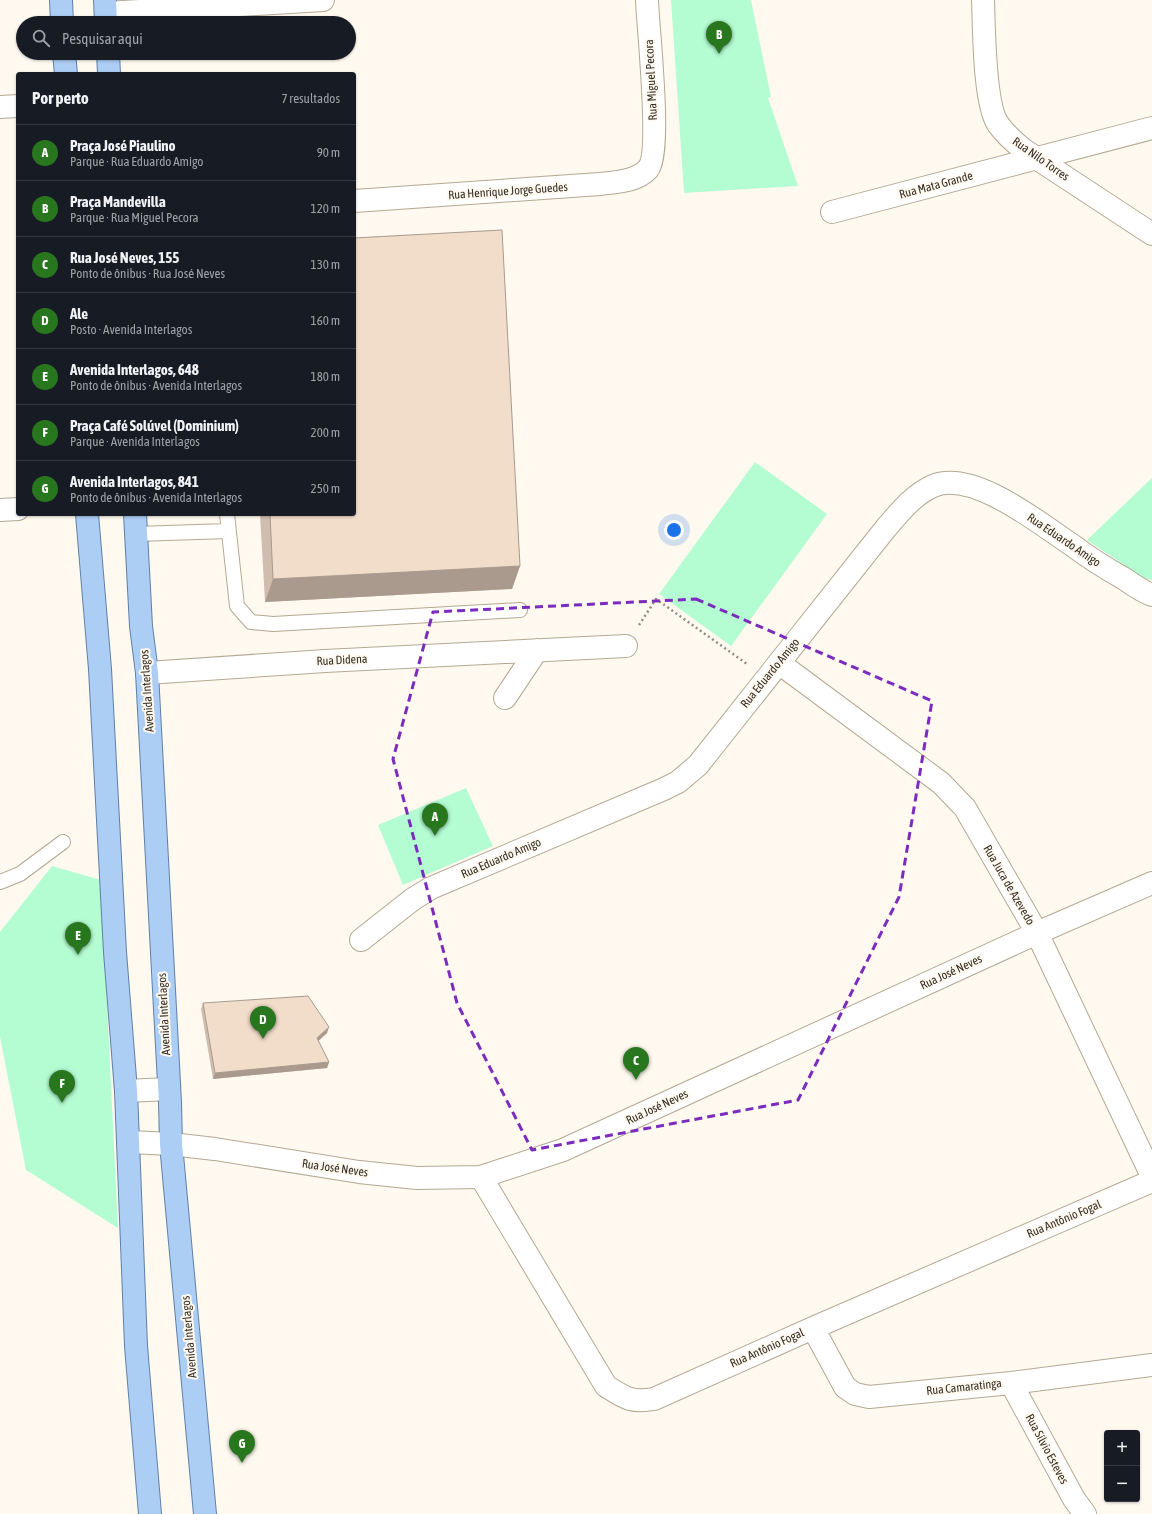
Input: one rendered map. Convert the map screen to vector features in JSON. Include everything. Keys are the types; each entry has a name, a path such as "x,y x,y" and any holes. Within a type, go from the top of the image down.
{"main road":[{"path":"61,0 62,16"},
{"path":"65,60 66,72"},
{"path":"108,60 109,72"},
{"path":"87,516 100,669 115,952 126,1091 136,1346 150,1514"},
{"name":"Avenida Interlagos","path":"135,524 141,626 147,673 171,1144 205,1514"}],"street":[{"path":"106,12 323,0"},
{"name":"Rua Miguel Pecora","path":"647,0 654,118 653,160"},
{"name":"Rua Nilo Torres","path":"983,0 990,101 997,123 1010,139 1152,234"},
{"path":"0,107 16,106"},
{"name":"Rua Mata Grande","path":"832,212 1039,159 1152,128"},
{"name":"Rua Henrique Jorge Guedes","path":"356,201 600,184 629,180 639,176 648,169 653,160"},
{"name":"Rua Eduardo Amigo","path":"361,940 413,899 431,888 678,782 698,765 886,528 908,502 922,492 941,484 959,484 986,491 1014,506 1093,560 1152,595"},
{"path":"0,510 16,509"},
{"name":"Rua Didena","path":"147,673 325,661 626,646"},
{"path":"505,698 537,650"},
{"name":"Rua Juca de Azevedo","path":"773,670 941,783 965,808 1037,932 1152,1176"},
{"name":"Rua José Neves","path":"129,1142 171,1144 366,1173 417,1178 481,1177 563,1150 1037,932 1152,883"},
{"path":"126,1091 168,1090"},
{"name":"Rua Antônio Fogal","path":"481,1177 606,1386 623,1397 638,1402 654,1399 813,1328 1152,1181"},
{"name":"Rua Camaratinga","path":"813,1328 845,1387 856,1394 869,1396 1011,1383 1152,1365"},
{"name":"Rua Sílvio Esteves","path":"1011,1383 1074,1499 1085,1514"}],"lane":[{"path":"227,516 237,606 251,622 274,624 520,610"},
{"path":"135,524 228,531"},
{"path":"0,882 20,874 63,842"}],"path":[{"path":"626,646 656,599 773,670"}],"highlighted area":[{"path":"696,599 932,701 899,897 798,1100 532,1150 457,1003 393,759 433,612"}],"green space":[{"path":"671,0 751,0 771,97 768,98 798,186 684,193"},
{"path":"755,462 827,514 731,646 659,594"},
{"path":"1152,478 1152,580 1143,578 1087,540"},
{"path":"466,788 493,846 403,885 378,825"},
{"path":"52,866 101,880 118,1228 26,1170 0,1037 0,932"}],"building":[{"path":"502,230 520,566 273,579 270,516 356,516 356,238"},
{"path":"308,996 329,1027 317,1038 329,1062 215,1073 203,1003"}],"place":[{"name":"Praça Mandevilla","path":"719,54"},
{"name":"Praça José Piaulino","path":"435,836"},
{"name":"Avenida Interlagos, 648","path":"78,955"},
{"name":"Ale","path":"263,1039"},
{"name":"Rua José Neves, 155","path":"636,1080"},
{"name":"Praça Café Solúvel (Dominium)","path":"62,1103"},
{"name":"Avenida Interlagos, 841","path":"242,1463"}]}
